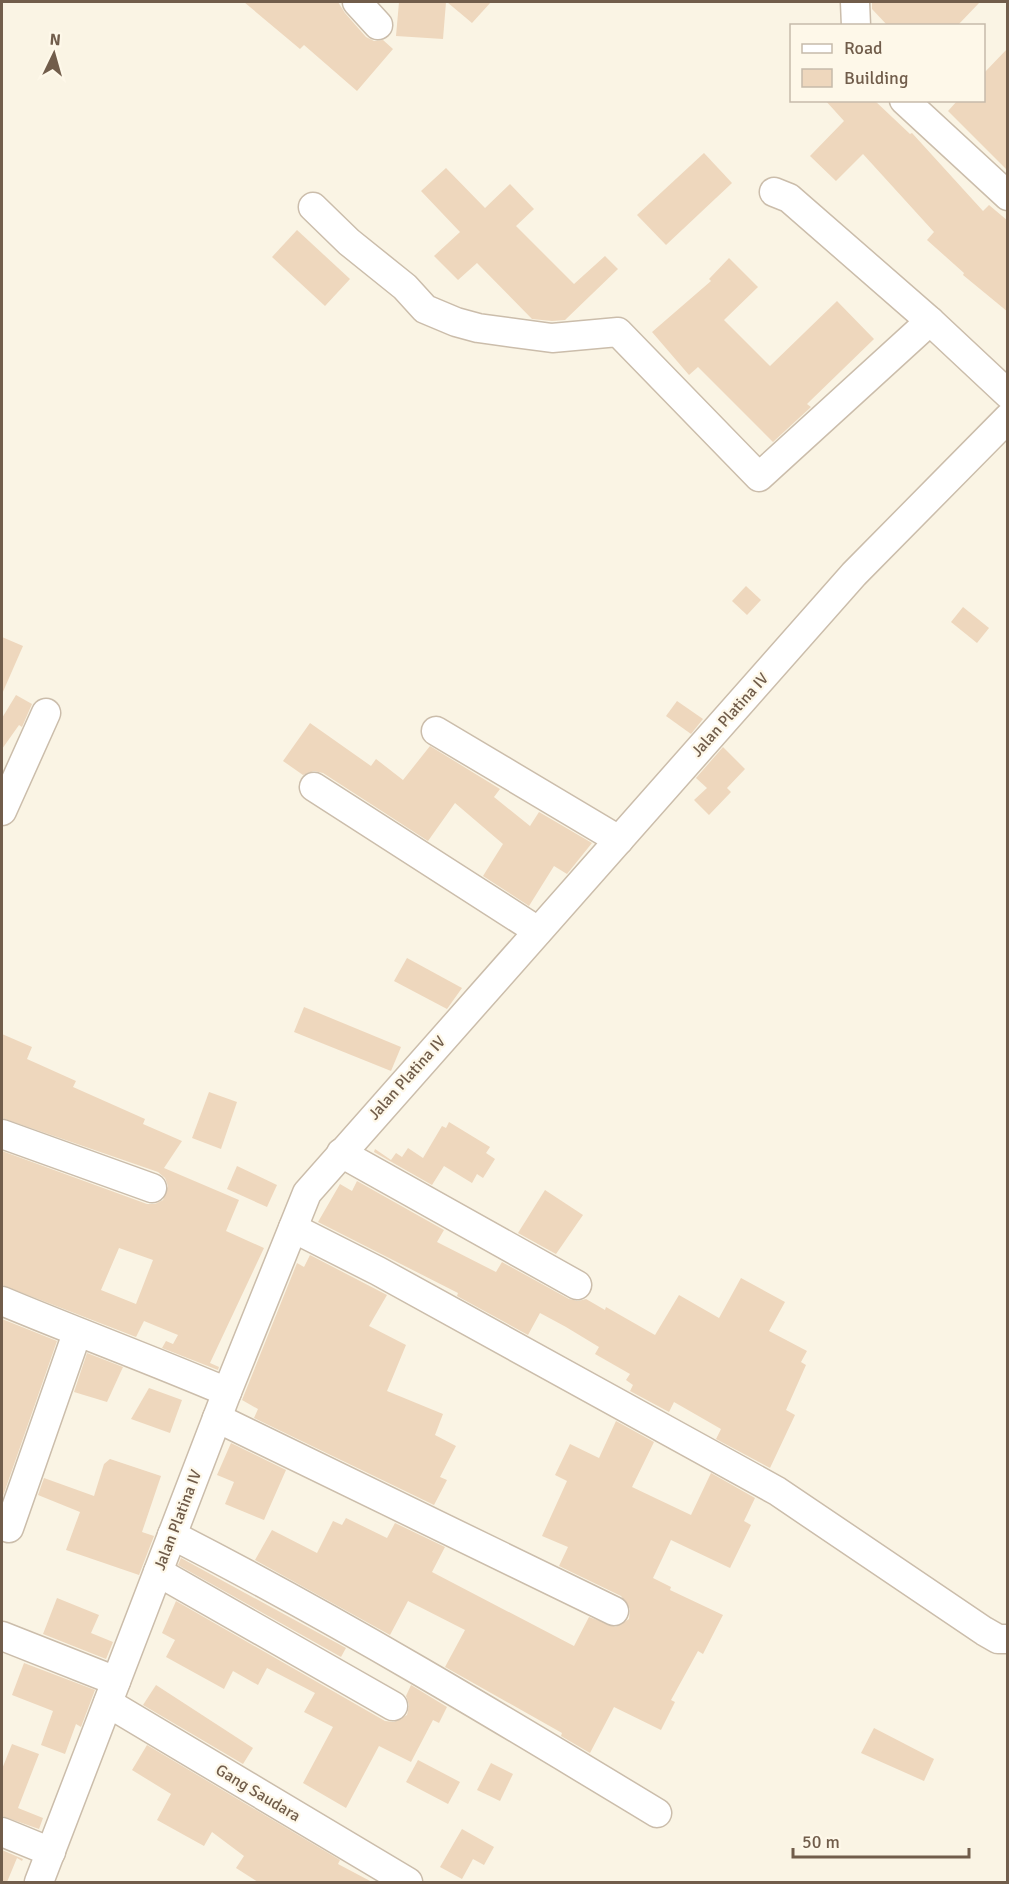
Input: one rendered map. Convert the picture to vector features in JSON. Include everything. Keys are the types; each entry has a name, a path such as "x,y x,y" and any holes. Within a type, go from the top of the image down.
{"street":[{"path":"357,2 378,26"},
{"path":"855,2 856,24"},
{"path":"906,102 1008,196"},
{"path":"774,192 789,198 930,321 1008,394"},
{"path":"313,207 349,242 405,287 425,309 456,322 478,328 552,338 618,332 759,477 930,321"},
{"name":"Jalan Platina IV","path":"39,1882 222,1405 307,1193 854,574 1008,418"},
{"path":"2,811 46,713"},
{"path":"436,731 619,840"},
{"path":"314,787 538,931"},
{"path":"2,1134 152,1188"},
{"path":"341,1152 577,1285"},
{"path":"293,1228 378,1271 777,1491 984,1631 998,1639 1008,1639"},
{"path":"2,1301 77,1333 118,1346 222,1405 614,1611"},
{"path":"9,1528 77,1333"},
{"path":"172,1535 298,1600 459,1693 657,1813"},
{"path":"158,1572 393,1707"},
{"name":"Gang Saudara","path":"2,1636 112,1692 408,1882"},
{"path":"2,1832 51,1852"}],"building":[{"path":"244,2 338,2 366,37 374,41 383,40 393,49 357,91 304,45 300,49"},
{"path":"399,2 446,2 443,39 396,36"},
{"path":"447,2 491,2 472,23"},
{"path":"872,2 980,2 959,24 886,24 872,9"},
{"path":"1008,48 1008,171 948,111 956,102 985,102 985,72"},
{"path":"827,102 876,102 910,134 912,133 983,211 989,205 1008,221 1008,312 963,275 964,273 927,240 934,232 863,154 836,181 810,156 844,121"},
{"path":"704,153 732,183 666,245 637,215"},
{"path":"446,168 485,208 510,184 534,209 516,226 574,284 605,256 618,269 565,320 552,321 532,319 477,263 458,280 434,256 460,232 421,191"},
{"path":"297,230 350,279 325,306 272,257"},
{"path":"729,258 758,287 724,320 770,366 837,301 874,339 807,404 811,407 773,442 698,367 689,375 652,332 711,281 709,279"},
{"path":"746,586 761,600 747,615 732,601"},
{"path":"963,607 989,628 977,643 951,622"},
{"path":"2,637 23,646 2,694"},
{"path":"16,695 32,704 22,727 19,725 2,749 2,718"},
{"path":"677,701 703,719 691,734 666,716"},
{"path":"310,723 371,766 376,759 403,780 430,746 500,789 494,797 530,826 539,812 592,843 567,874 554,866 529,906 483,876 503,844 455,803 428,841 323,773 314,771 303,775 283,761"},
{"path":"723,747 745,769 727,788 731,792 709,815 694,800 707,788 696,778"},
{"path":"407,958 462,988 447,1009 394,981"},
{"path":"304,1007 401,1047 391,1071 294,1032"},
{"path":"2,1034 32,1047 27,1059 76,1081 73,1087 145,1119 143,1124 182,1141 164,1168 239,1200 226,1231 264,1248 210,1363 219,1367 218,1370 162,1348 166,1341 173,1344 178,1335 144,1321 136,1337 2,1285 2,1151 147,1204 155,1204 163,1200 168,1186 165,1178 158,1172 2,1118","holes":["119,1248 153,1260 136,1304 101,1290"]},
{"path":"209,1092 237,1102 221,1149 192,1138"},
{"path":"449,1122 490,1147 486,1153 495,1159 483,1178 477,1174 472,1183 444,1166 432,1185 374,1152 375,1149 391,1160 396,1153 402,1157 408,1148 423,1158 442,1126 446,1128"},
{"path":"237,1166 277,1185 267,1207 227,1189"},
{"path":"357,1181 444,1230 437,1242 496,1272 502,1262 569,1299 578,1301 586,1299 605,1310 606,1307 655,1335 679,1295 719,1318 741,1278 785,1302 769,1331 807,1351 801,1362 806,1365 786,1410 795,1415 770,1468 716,1439 721,1429 674,1402 669,1412 630,1391 633,1385 626,1380 630,1374 595,1354 599,1347 566,1327 540,1313 528,1335 457,1296 458,1293 318,1222 340,1184 352,1191"},
{"path":"545,1190 583,1215 556,1254 518,1233"},
{"path":"310,1255 387,1295 369,1326 406,1345 387,1391 443,1414 435,1435 456,1446 440,1477 447,1480 434,1505 254,1418 258,1409 242,1400 297,1263 304,1267"},
{"path":"2,1319 57,1341 2,1499"},
{"path":"87,1353 123,1367 107,1402 74,1392"},
{"path":"149,1388 182,1400 170,1433 131,1419"},
{"path":"616,1421 654,1442 632,1487 691,1515 711,1473 755,1498 744,1521 751,1525 730,1568 671,1540 653,1578 671,1587 670,1590 723,1615 703,1654 698,1651 671,1700 675,1702 661,1730 614,1707 590,1753 561,1736 562,1733 445,1667 465,1630 408,1601 390,1635 255,1560 272,1530 317,1553 333,1521 342,1525 346,1518 387,1538 395,1523 445,1547 432,1572 574,1646 589,1617 616,1627 629,1619 630,1609 621,1596 559,1566 568,1547 542,1536 567,1481 555,1475 570,1444 599,1458"},
{"path":"231,1443 286,1470 264,1520 225,1504 234,1482 217,1475"},
{"path":"110,1459 161,1476 142,1532 154,1536 139,1575 66,1550 80,1512 38,1495 44,1478 94,1496 104,1464"},
{"path":"181,1558 346,1648 341,1657 178,1565"},
{"path":"57,1598 99,1615 91,1633 113,1642 106,1659 43,1634"},
{"path":"176,1601 385,1721 394,1722 407,1715 409,1705 406,1696 411,1685 447,1707 439,1723 433,1720 411,1762 379,1746 346,1808 303,1783 333,1727 304,1712 315,1693 267,1668 258,1685 233,1671 224,1689 166,1657 175,1640 162,1633"},
{"path":"24,1663 95,1690 81,1727 76,1724 65,1754 41,1745 53,1711 12,1695"},
{"path":"156,1685 253,1748 243,1764 143,1705"},
{"path":"874,1728 934,1759 924,1781 861,1753"},
{"path":"12,1744 39,1754 18,1808 43,1818 39,1829 2,1816 2,1769"},
{"path":"147,1745 340,1860 338,1864 372,1882 258,1882 236,1868 244,1856 212,1832 204,1846 157,1820 171,1794 132,1770"},
{"path":"418,1760 460,1782 448,1804 406,1782"},
{"path":"491,1763 513,1774 500,1801 477,1790"},
{"path":"462,1829 494,1847 484,1865 473,1859 462,1879 440,1867"},
{"path":"2,1850 23,1859 22,1861 17,1858 7,1882 2,1882"}]}
